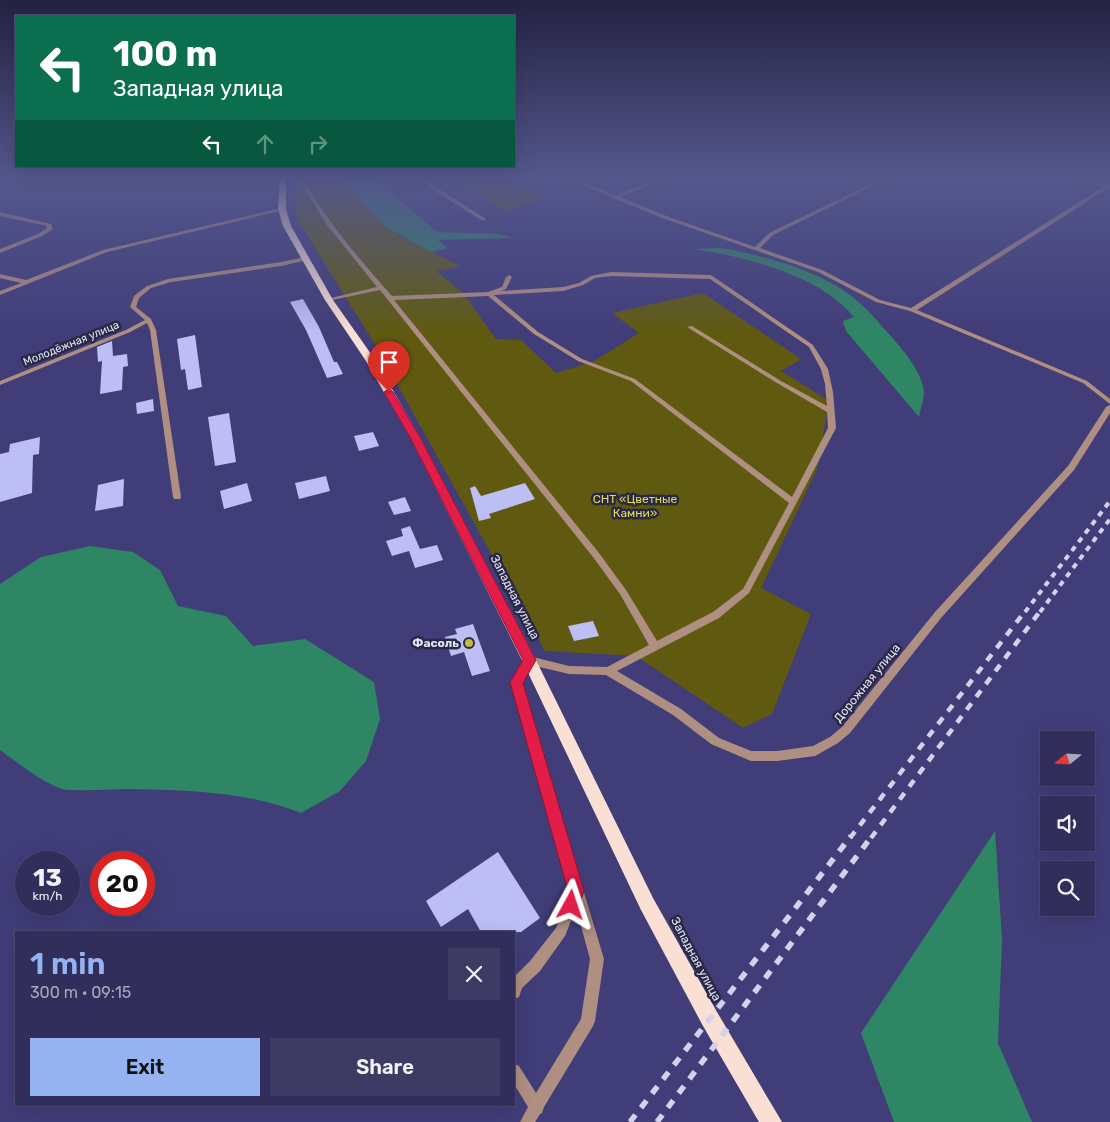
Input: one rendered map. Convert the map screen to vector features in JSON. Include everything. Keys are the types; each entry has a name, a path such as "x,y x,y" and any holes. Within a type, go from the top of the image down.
{"main road":[{"name":"Западная улица","path":"288,228 329,300 371,361 416,439 529,660 647,904 720,1038 771,1122"}],"street":[{"path":"0,251 40,235 50,228"},
{"path":"0,293 105,251 198,228"},
{"path":"333,228 596,554 623,592 655,646"},
{"path":"701,228 820,271 878,301 912,310 1084,382 1110,402"},
{"path":"757,248 771,234 783,228"},
{"path":"912,310 1043,228"},
{"path":"177,497 153,330 149,320 132,307 136,296 149,287 170,280 305,259"},
{"path":"390,298 563,289 581,284 593,278 611,274 711,277 811,346 820,358 827,371 832,428 746,591 716,615 608,671"},
{"path":"0,276 26,282"},
{"path":"489,294 504,288 509,277"},
{"path":"329,300 380,288"},
{"path":"489,294 536,333 580,360 633,380 793,502"},
{"name":"Молодёжная улица","path":"0,383 128,331 149,320"},
{"path":"690,327 779,382 831,411"},
{"name":"Дорожная улица","path":"529,660 569,670 608,671 677,712 715,741 751,756 776,756 816,751 846,730 938,615 1072,468 1110,407"},
{"path":"527,1122 588,1021 597,959 516,682 529,660"},
{"path":"515,988 516,984 535,966 561,932 576,891"},
{"path":"515,1073 537,1108"}],"green space":[{"name":"СНТ «Цветные Камни»","path":"303,228 392,228 400,236 460,266 436,271 463,293 496,339 521,340 556,373 593,362 639,333 612,313 703,293 801,359 781,371 829,401 817,469 761,588 811,614 772,714 743,728 636,656 545,651 376,346"}],"shaded area":[{"path":"389,228 433,228 437,232 498,234 513,238 438,240 447,248 430,252"},
{"path":"721,248 774,260 810,273 843,290 860,304 899,346 921,379 924,395 919,417 846,331 843,321 854,317 839,302 802,279 780,270 735,257 693,249"},
{"path":"90,546 133,552 160,570 178,606 226,616 253,646 305,639 374,682 380,719 366,761 340,791 301,813 259,800 216,793 149,789 68,790 55,786 30,772 0,750 0,584 41,557"},
{"path":"995,831 1002,939 998,1043 1032,1122 894,1122 861,1033"}],"building":[{"path":"303,299 319,327 334,362 337,362 343,374 327,378 306,330 290,302"},
{"path":"195,335 202,387 188,390 185,369 181,370 177,339"},
{"path":"112,341 113,356 127,354 128,366 123,367 122,390 100,394 102,361 98,362 97,347"},
{"path":"153,399 154,411 137,414 136,403"},
{"path":"229,413 236,462 215,466 208,417"},
{"path":"373,432 379,446 359,451 354,436"},
{"path":"40,437 39,454 33,455 32,493 0,502 0,454 9,452 10,444"},
{"path":"326,476 330,491 299,499 295,483"},
{"path":"124,479 123,506 95,511 98,485"},
{"path":"247,483 252,501 224,509 220,491"},
{"path":"525,483 535,499 489,514 491,518 479,521 470,488 475,486 481,496"},
{"path":"405,497 411,511 394,515 388,502"},
{"path":"410,526 420,549 437,545 443,560 415,568 409,551 392,556 386,541 403,536 401,529"},
{"path":"593,621 599,636 574,641 568,626"},
{"path":"473,624 490,671 472,676 464,652 451,656 445,637 457,634 455,629"},
{"path":"498,852 540,918 521,932 480,931 468,909 441,927 426,901"}],"railway":[{"path":"1025,612 1110,501"},
{"path":"1040,612 1110,519"},
{"path":"850,838 1026,610"},
{"path":"871,838 1041,610"},
{"path":"630,1122 851,836"},
{"path":"657,1122 872,836"}],"place":[{"name":"Фасоль","path":"469,643"}],"route":[{"path":"389,392 416,439 529,660 516,682 576,891 571,905"}]}
